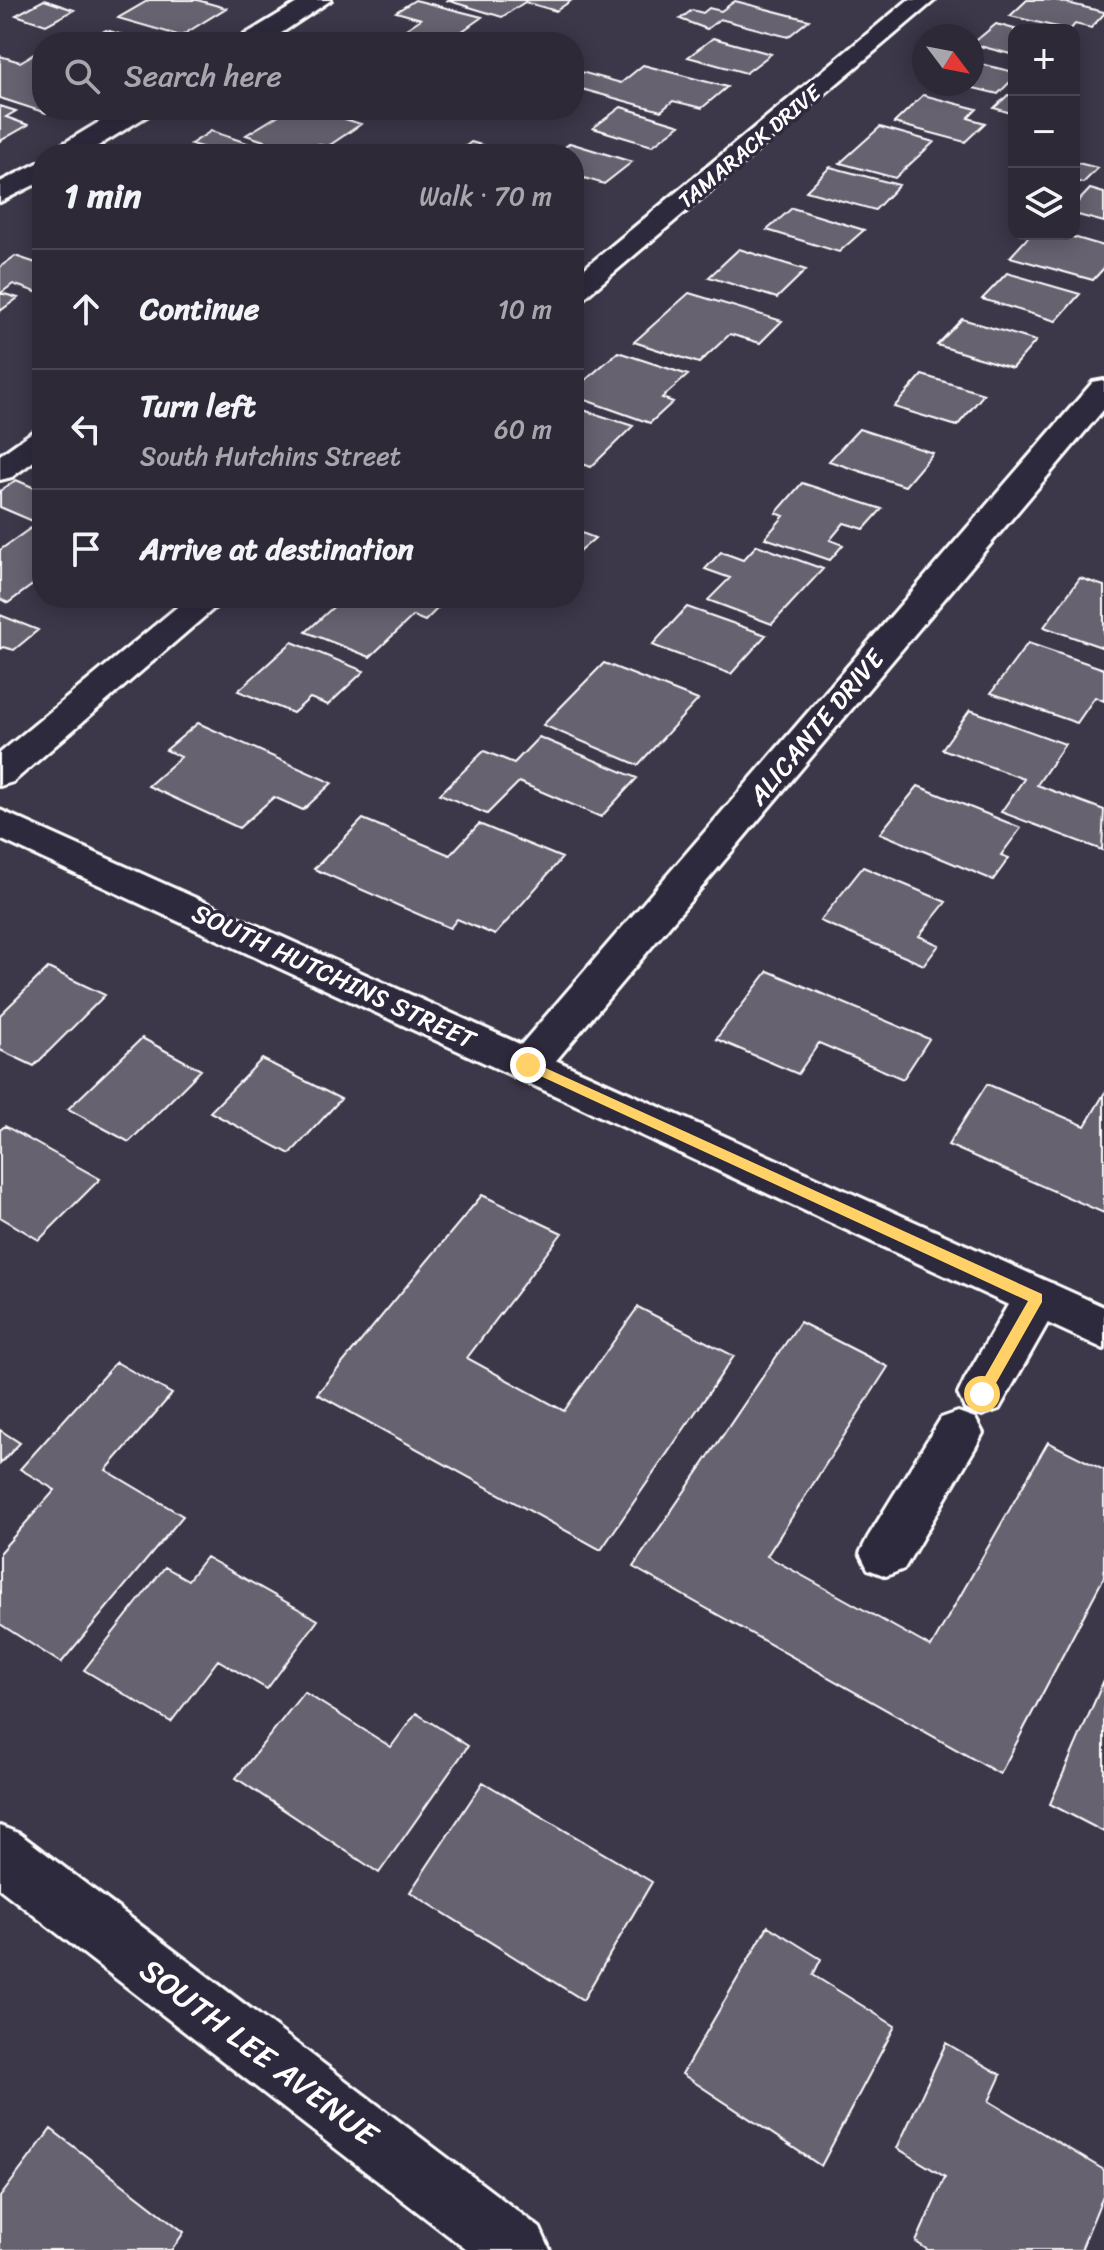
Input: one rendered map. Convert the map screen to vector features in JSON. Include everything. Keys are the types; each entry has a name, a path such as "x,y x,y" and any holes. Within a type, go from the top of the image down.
{"street":[{"path":"266,32 319,0"},
{"name":"TAMARACK DRIVE","path":"584,284 923,0"},
{"path":"82,144 122,120"},
{"path":"0,194 32,175"},
{"name":"ALICANTE DRIVE","path":"528,1065 1104,389"},
{"path":"0,470 32,447"},
{"path":"0,773 197,608"},
{"name":"SOUTH HUTCHINS STREET","path":"0,823 1104,1329"},
{"path":"886,1553 1037,1298"},
{"name":"SOUTH LEE AVENUE","path":"0,1854 518,2250"}],"building":[{"path":"44,0 74,10 46,25 16,15"},
{"path":"149,0 197,0 226,8 187,32 167,32 118,18"},
{"path":"415,0 482,17 461,32 407,32 403,31 421,19 396,12"},
{"path":"446,0 572,0 556,11 525,2 502,17"},
{"path":"1027,0 1055,0 1104,12 1091,28 1080,24 1044,24 1010,16"},
{"path":"735,1 809,20 788,37 720,19 707,29 680,19 692,10 703,13 709,8 721,11"},
{"path":"996,24 1008,27 1008,53 984,47 984,34"},
{"path":"713,38 771,54 746,73 688,57"},
{"path":"32,55 32,108 0,98 0,56 20,62"},
{"path":"643,65 727,87 702,108 673,101 661,111 584,90 584,73 621,83"},
{"path":"984,65 1008,71 1008,84 998,94 984,91"},
{"path":"1008,95 1008,112 994,108"},
{"path":"922,96 927,96 977,109 968,118 985,123 965,142 894,123"},
{"path":"0,106 16,111 6,117 28,125 0,141"},
{"path":"621,107 680,125 652,146 593,128"},
{"path":"270,120 348,120 361,124 331,144 273,144 246,135"},
{"path":"880,127 934,142 895,178 840,163"},
{"path":"211,131 250,144 191,144"},
{"path":"584,147 632,162 604,184 584,178"},
{"path":"1080,164 1098,168 1080,182"},
{"path":"830,167 899,185 875,210 806,191"},
{"path":"1090,189 1104,193 1104,222 1080,216 1080,200"},
{"path":"792,208 864,230 839,252 767,230"},
{"path":"1080,239 1104,246 1104,268 1093,280 1010,257 1026,240"},
{"path":"739,249 806,270 777,298 709,277"},
{"path":"15,256 32,262 32,291 13,284 1,293 18,298 0,311 0,267"},
{"path":"1007,273 1080,294 1056,321 982,299"},
{"path":"689,293 782,321 760,343 730,334 699,363 634,342"},
{"path":"962,319 1036,341 1012,368 937,345"},
{"path":"618,352 688,375 662,398 673,402 650,423 584,400 584,381"},
{"path":"922,375 984,394 957,426 894,407"},
{"path":"584,410 633,426 591,467 584,465"},
{"path":"859,429 933,453 905,486 829,461"},
{"path":"16,480 32,487 32,521 0,507 0,491"},
{"path":"802,483 882,509 864,529 844,523 830,540 843,545 830,560 765,538 784,516 776,513"},
{"path":"32,527 32,585 8,603 0,599 0,550"},
{"path":"584,534 595,538 584,547"},
{"path":"757,545 823,569 772,624 708,600 730,578 705,569 721,552 743,560"},
{"path":"1080,578 1104,586 1104,648 1044,627"},
{"path":"687,607 766,635 731,674 652,645"},
{"path":"332,608 438,608 425,621 413,616 370,657 306,632"},
{"path":"0,615 38,630 14,650 0,649"},
{"path":"292,642 364,671 328,705 310,698 293,713 238,691"},
{"path":"1028,643 1104,669 1104,701 1095,697 1077,723 991,693"},
{"path":"604,663 698,700 638,765 543,725"},
{"path":"970,710 1065,744 1037,785 1104,810 1102,850 1001,812 1024,779 942,749"},
{"path":"198,723 332,783 303,810 274,797 239,828 148,786 181,757 166,750"},
{"path":"539,737 637,778 601,817 519,782 487,814 440,794 484,751 514,763"},
{"path":"918,786 1021,828 1001,855 1009,858 993,880 880,833"},
{"path":"363,819 450,855 479,824 562,858 495,935 457,919 450,928 314,869"},
{"path":"863,867 946,902 919,936 939,945 924,965 820,921"},
{"path":"48,968 105,995 34,1066 0,1050 0,1015"},
{"path":"768,971 929,1039 903,1079 819,1043 798,1074 716,1039"},
{"path":"142,1038 201,1070 129,1142 68,1109"},
{"path":"262,1059 341,1099 290,1154 210,1112"},
{"path":"987,1084 1085,1126 1104,1094 1104,1213 948,1145"},
{"path":"5,1126 100,1179 39,1240 0,1217 0,1130"},
{"path":"482,1195 562,1233 467,1358 564,1411 638,1307 734,1356 601,1550 317,1394"},
{"path":"800,1322 888,1367 767,1556 931,1647 1048,1442 1104,1470 1104,1577 1000,1774 633,1567"},
{"path":"116,1362 172,1394 106,1470 183,1516 61,1663 0,1624 0,1552 55,1490 20,1469"},
{"path":"0,1430 20,1443 0,1464"},
{"path":"206,1557 318,1620 267,1689 218,1660 171,1722 84,1670 165,1567 188,1580"},
{"path":"1104,1680 1104,1832 1050,1804"},
{"path":"304,1692 391,1747 416,1713 468,1746 379,1873 236,1778"},
{"path":"483,1782 652,1882 583,2000 410,1892"},
{"path":"768,1926 821,1959 813,1975 895,2026 821,2166 682,2074"},
{"path":"946,2043 1001,2075 989,2101 1104,2170 1104,2193 1081,2250 928,2250 916,2242 945,2177 897,2148"},
{"path":"51,2129 184,2232 172,2250 0,2250 0,2197"}],"route":[{"path":"528,1065 1037,1298 982,1394"}]}
